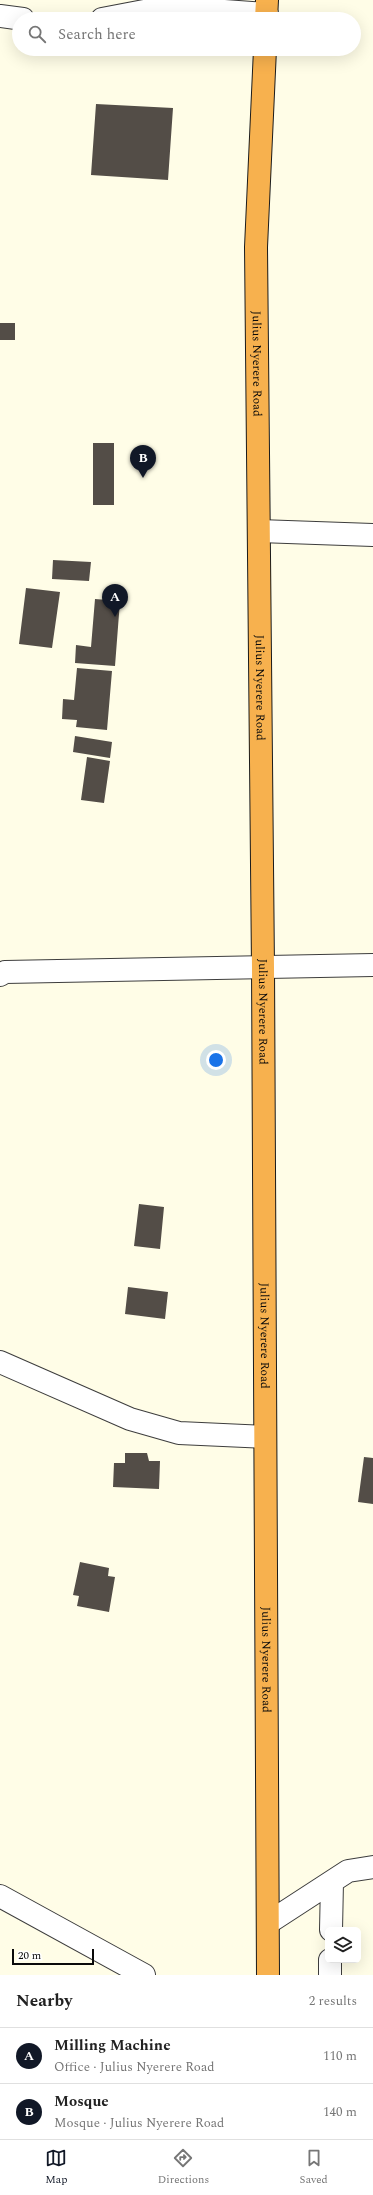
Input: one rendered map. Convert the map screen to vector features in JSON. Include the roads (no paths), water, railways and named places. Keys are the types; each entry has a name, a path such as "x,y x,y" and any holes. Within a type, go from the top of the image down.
{"highway":[{"name":"Julius Nyerere Road","path":"265,56 256,247 263,968 268,1975"}],"street":[{"path":"139,12 196,9 267,11"},
{"path":"0,16 12,18"},
{"path":"259,531 373,535"},
{"path":"0,975 5,972 373,965"},
{"path":"0,1362 130,1419 179,1433 265,1437"},
{"path":"268,1923 348,1871 373,1867"},
{"path":"331,1927 332,1882"},
{"path":"0,1896 144,1975"},
{"path":"330,1963 330,1975"}],"place":[{"name":"Mosque","path":"143,478"},
{"name":"Milling Machine","path":"115,617"}]}
